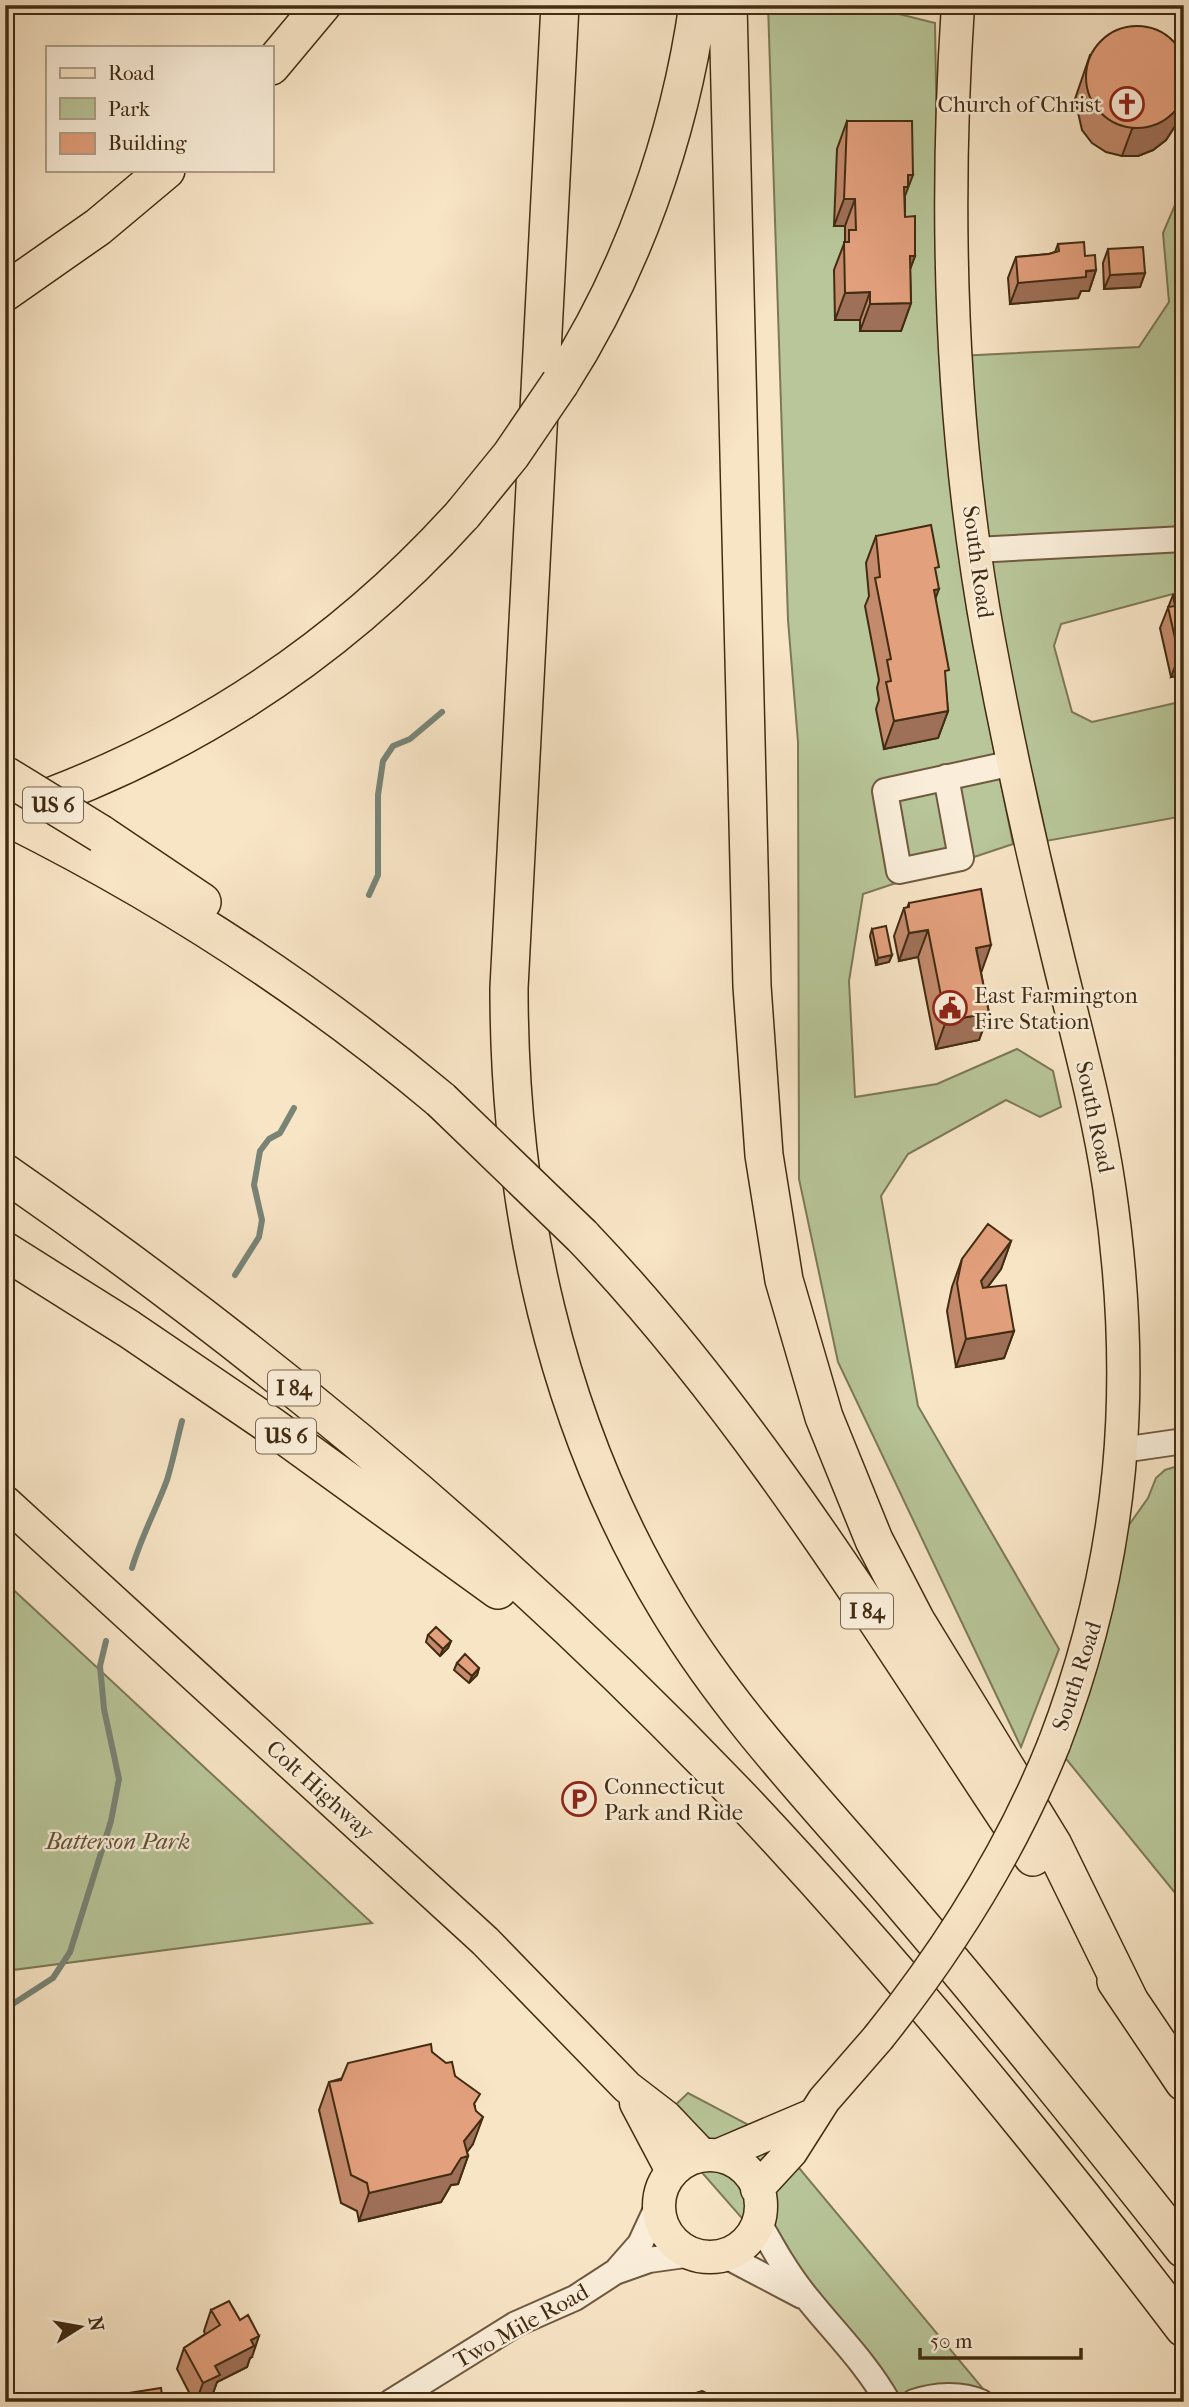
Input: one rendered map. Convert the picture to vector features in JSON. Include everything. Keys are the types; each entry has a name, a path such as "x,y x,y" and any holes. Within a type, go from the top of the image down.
{"highway":[{"path":"273,64 322,5"},
{"path":"559,5 513,866 509,988 510,1084 518,1171 529,1236 551,1329 583,1429 624,1527 667,1608 700,1658 762,1741 958,1968 1184,2249"},
{"path":"5,814 137,760 202,727 256,694 355,621 408,573 463,513 511,456 560,383 606,300 649,202 680,95 698,5"},
{"path":"728,5 753,999 764,1155 785,1280 824,1417 870,1531 926,1638 1053,1845 1130,2002"},
{"path":"5,292 98,227 164,172"},
{"name":"US 6","path":"5,775 200,901 245,936 333,1015"},
{"name":"I 84","path":"5,814 196,924 333,1015 441,1100 582,1236 678,1344 742,1426 1184,2082"},
{"name":"I 84","path":"5,1173 143,1271 288,1383 415,1490 564,1625 706,1764 863,1932 1017,2116 1184,2328"},
{"name":"US 6","path":"5,1251 129,1329 270,1424 491,1586 564,1625"}],"main road":[{"name":"South Road","path":"757,2189 791,2152 813,2115 923,1980 986,1883 1017,1827 1054,1744 1081,1671 1111,1547 1122,1450 1122,1335 1109,1182 1098,1120 1013,763 975,550 965,465 955,297 954,134 958,5"},
{"name":"Colt Highway","path":"5,1502 485,1941 626,2087 711,2155"},
{"name":"Colt Highway","path":"626,2087 672,2171"},
{"name":"South Road","path":"711,2155 813,2115"},
{"path":"711,2155 735,2162 749,2173 757,2189 760,2204 758,2221 751,2236 740,2247 724,2255 709,2257 692,2254 667,2234 660,2219 659,2203 663,2186 672,2171 686,2161 711,2155"}],"street":[{"path":"975,550 1184,539"},
{"path":"946,777 1013,763"},
{"path":"1122,1450 1184,1441"},
{"name":"Two Mile Road","path":"615,2273 640,2244 659,2203"},
{"path":"758,2221 784,2267 808,2300 860,2358 888,2402"},
{"name":"Two Mile Road","path":"391,2402 516,2324 575,2298 615,2273 649,2260 692,2254"},
{"path":"724,2255 808,2300"},
{"path":"914,2402 940,2396 958,2396 981,2402"}],"green space":[{"path":"768,5 863,5 935,23 941,296 954,500 972,637 1013,844 863,894 849,981 855,1097 937,1084 1017,1049 1053,1071 1061,1107 1040,1117 1006,1100 908,1154 881,1196 918,1406 1059,1649 1021,1747 838,1362 799,1179 798,742 788,620"},
{"path":"1184,184 1184,591 1061,624 1054,646 1072,712 1092,722 1184,701 1184,816 1046,841 1022,811 958,356 1139,347 1169,302 1163,233"},
{"path":"1184,1464 1184,1904 1054,1744 1105,1559 1148,1498 1156,1478 1165,1470"},
{"name":"Batterson Park","path":"5,1582 372,1923 5,1971"},
{"path":"627,2087 668,2112 688,2093 775,2139 994,2402 885,2402 770,2250"}],"building":[{"name":"Church of Christ","path":"1137,26 1157,30 1173,41 1184,57 1188,77 1184,97 1173,113 1157,124 1137,128 1117,124 1101,113 1090,97 1086,77 1090,57 1101,41 1117,30"},
{"path":"847,121 912,121 913,175 908,175 908,187 904,187 905,217 915,216 915,256 910,256 911,303 870,304 870,292 845,293 844,242 849,242 849,230 856,230 855,199 844,199"},
{"path":"1084,242 1085,256 1095,255 1096,270 1086,271 1086,277 1018,283 1016,257 1049,254 1059,251 1058,244"},
{"path":"1143,247 1145,273 1110,275 1108,249"},
{"path":"931,525 939,567 935,568 939,589 934,590 949,670 945,671 948,711 894,721 886,682 891,681 887,660 891,659 875,578 880,577 876,536"},
{"path":"1184,592 1184,655 1179,656 1168,607 1175,606 1173,595"},
{"path":"981,889 991,945 976,948 989,1013 946,1021 928,930 909,933 904,908 909,907 909,903"},
{"path":"886,926 892,955 878,958 872,929"},
{"path":"988,1224 1011,1241 981,1281 983,1288 1006,1285 1014,1331 966,1339 957,1283 962,1259"},
{"path":"436,1627 451,1641 443,1649 428,1635"},
{"path":"465,1654 479,1668 472,1676 457,1663"},
{"path":"431,2044 432,2052 446,2063 452,2062 455,2076 480,2094 474,2104 476,2111 483,2117 464,2141 468,2156 461,2158 451,2174 369,2193 367,2183 351,2175 329,2082 341,2080 348,2063"},
{"path":"229,2301 240,2320 248,2315 259,2336 251,2340 254,2346 215,2366 220,2375 203,2383 184,2348 220,2325 211,2310"},
{"path":"161,2388 163,2402 98,2402 97,2398"},
{"path":"702,2391 724,2402 686,2402 689,2395"},
{"path":"66,2398 66,2402 43,2402"}],"waterway":[{"path":"369,895 378,875 378,795 383,761 393,746 410,739 442,712"},
{"path":"235,1275 259,1237 262,1220 254,1185 260,1151 269,1139 280,1133 294,1108"},
{"path":"132,1568 167,1480 182,1421"},
{"path":"5,2009 53,1978 70,1952 111,1821 119,1779 104,1709 100,1666 106,1641"}],"place":[{"name":"Church of Christ","path":"1127,104"},
{"name":"East Farmington Fire Station","path":"950,1008"},
{"name":"Connecticut Park and Ride","path":"579,1799"}]}
